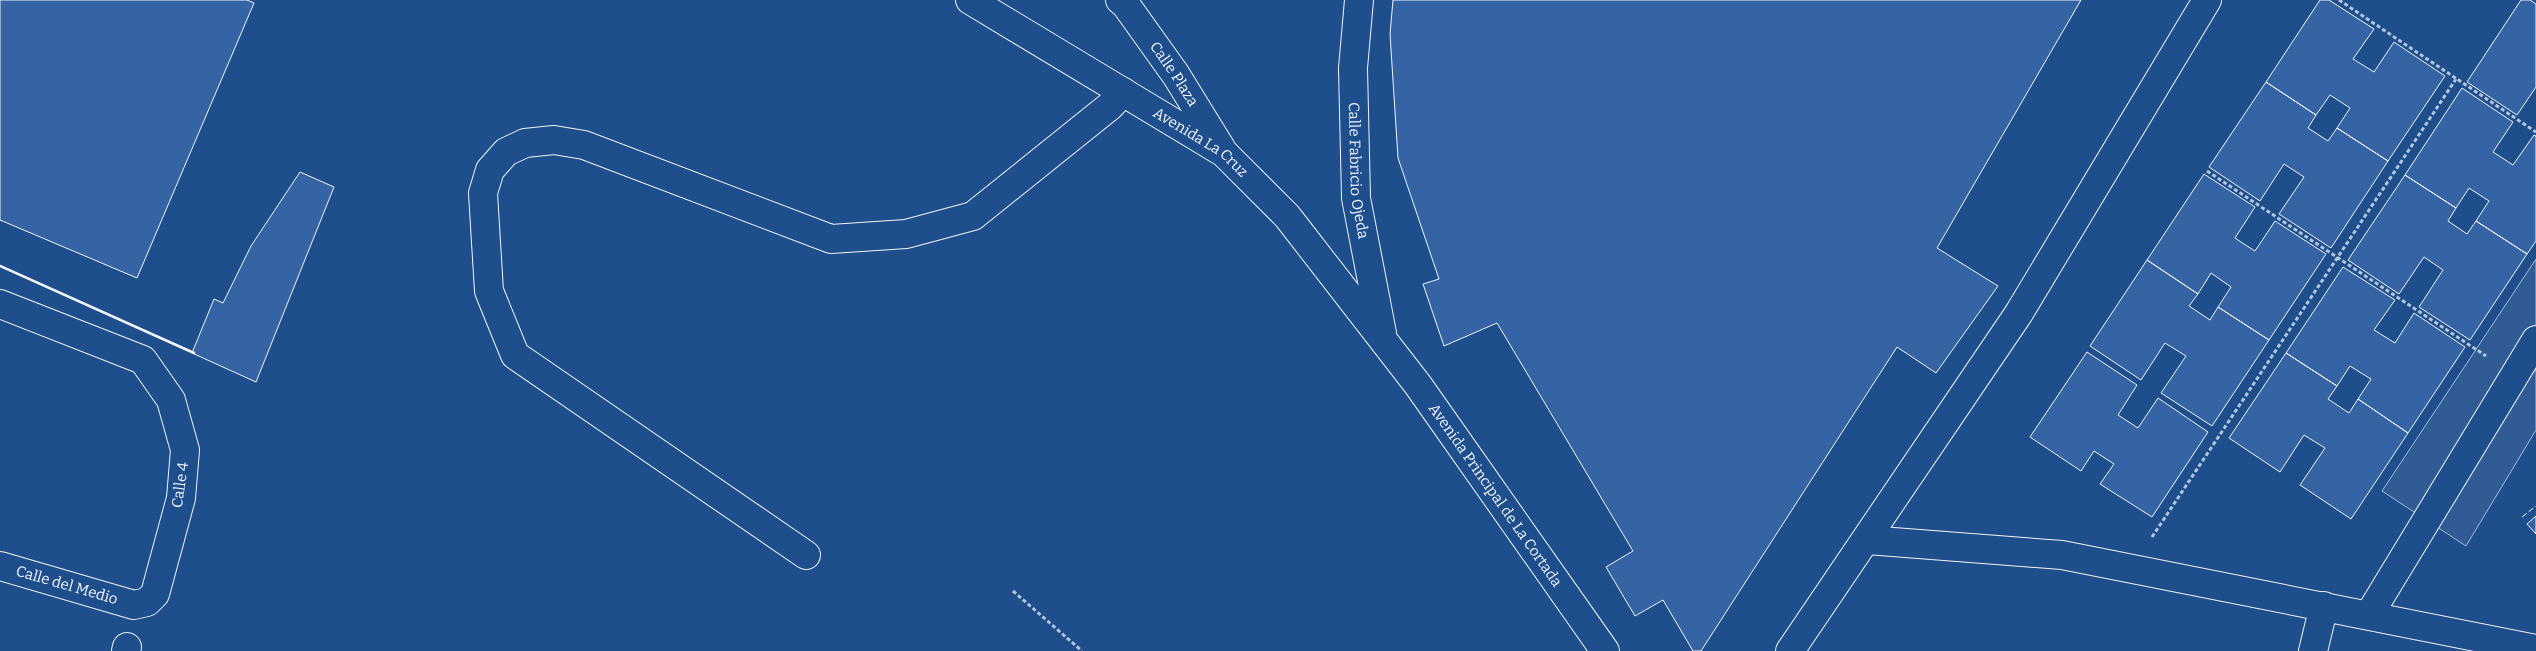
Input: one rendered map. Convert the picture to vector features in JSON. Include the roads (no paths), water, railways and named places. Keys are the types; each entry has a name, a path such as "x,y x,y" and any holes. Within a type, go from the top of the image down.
{"street":[{"name":"Avenida La Cruz","path":"970,0 1224,153 1287,216 1383,340"},
{"name":"Calle Plaza","path":"1120,0 1126,5 1176,75 1224,153"},
{"name":"Calle Fabricio Ojeda","path":"1359,0 1353,68 1356,198 1383,340"},
{"path":"1790,651 2019,313 2207,0"},
{"path":"806,555 515,355 489,291 483,193 490,170 506,152 525,143 561,141 584,144 831,239 906,234 973,216 1110,106 1123,92"},
{"name":"Calle 4","path":"0,304 143,360 171,400 185,450 181,498 155,594 147,602 134,605"},
{"name":"Avenida Principal de La Cortada","path":"1383,340 1418,385 1605,651"},
{"path":"2369,615 2536,340"},
{"path":"1867,540 2062,555 2132,567 2536,649"},
{"name":"Calle del Medio","path":"0,566 134,605"},
{"path":"2313,651 2324,606"}]}
